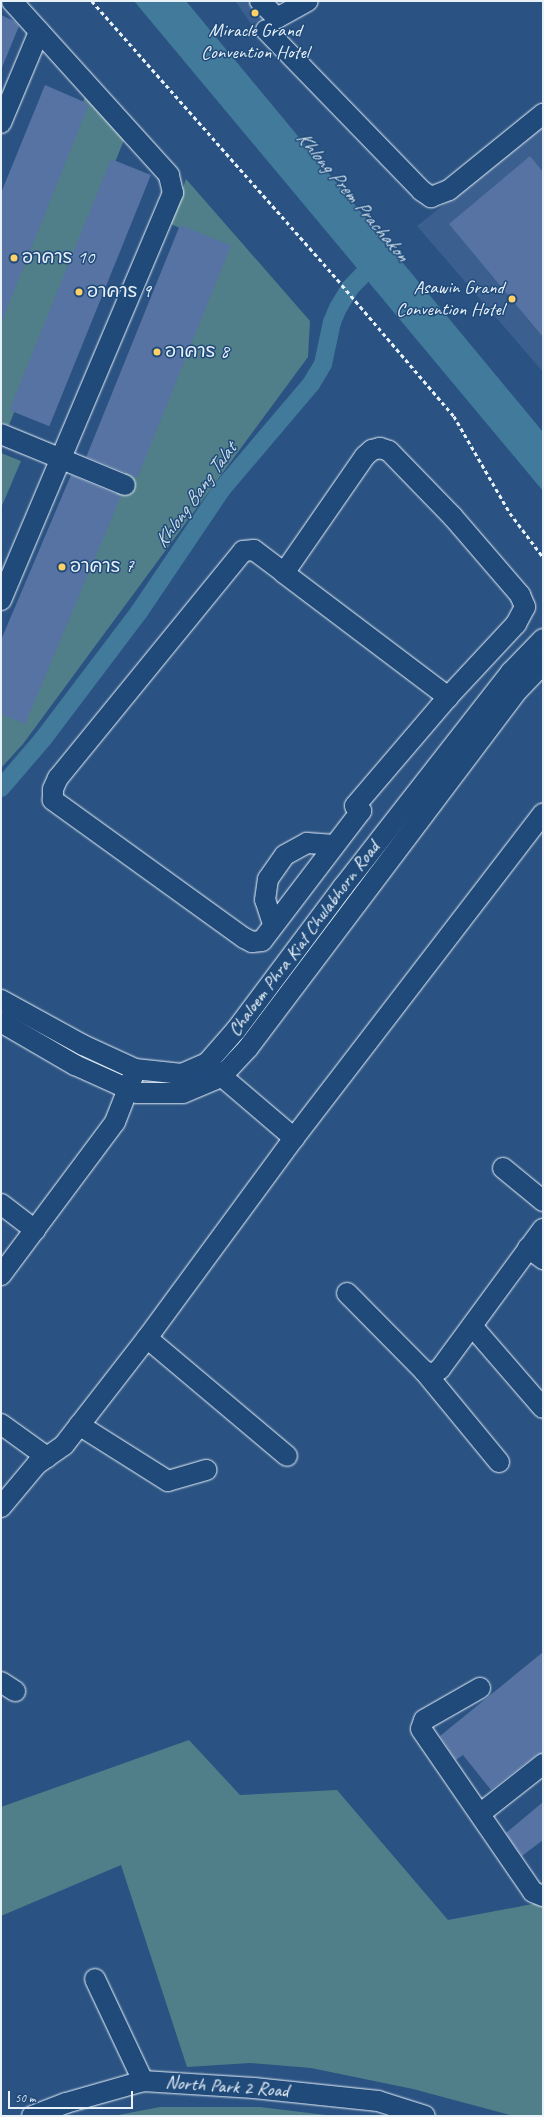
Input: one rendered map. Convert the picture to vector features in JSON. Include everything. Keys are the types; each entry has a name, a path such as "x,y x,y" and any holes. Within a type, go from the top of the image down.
{"street":[{"path":"3,588 61,459 173,193 169,175 12,1"},
{"path":"260,1 277,18 308,1"},
{"path":"266,30 422,191 432,197 440,196 449,190 543,114"},
{"path":"1,123 39,32"},
{"path":"454,201 543,130"},
{"path":"1,434 125,485"},
{"path":"284,573 365,456 372,450 389,451 453,517 520,595 525,607 516,624 448,697 355,806 361,811 273,924 262,941 252,942 244,938 54,800 53,788 58,778 243,551 254,550 284,573 448,697"},
{"name":"Chaloem Phra Kiat Chulabhorn Road","path":"1,1000 83,1045 135,1069 152,1073 182,1074 207,1063 236,1030 343,887 511,672 543,639"},
{"name":"Chaloem Phra Kiat Chulabhorn Road","path":"1,1022 75,1065 137,1093 183,1093 221,1077 248,1048 519,689 543,664"},
{"path":"1,1507 37,1464 64,1445 147,1338 294,1138 543,814"},
{"path":"273,924 266,900 268,879 285,855 307,843 334,845"},
{"path":"318,867 359,899"},
{"path":"207,1063 221,1077 294,1138"},
{"path":"1,1275 115,1122 129,1089 135,1069"},
{"path":"503,1168 543,1201"},
{"path":"1,1204 35,1230"},
{"path":"424,1371 433,1374 440,1369 472,1326 536,1254 543,1229"},
{"path":"347,1293 424,1371 499,1462"},
{"path":"472,1326 543,1408"},
{"path":"147,1338 287,1456"},
{"path":"1,1424 47,1457"},
{"path":"79,1425 168,1481 206,1470"},
{"path":"480,1688 424,1720 421,1729 481,1813 533,1892 543,1896"},
{"path":"481,1813 543,1764"},
{"path":"95,1979 143,2081"},
{"name":"North Park 2 Road","path":"32,2116 66,2103 143,2081 254,2088 378,2101 425,2116"}],"path":[{"path":"92,1 342,285 454,416 510,513 543,557"}],"shaded area":[{"path":"134,1 186,1 543,432 543,491"},
{"name":"Miracle Grand Convention Hotel","path":"235,1 282,1 252,25"},
{"name":"Asawin Grand Convention Hotel","path":"543,125 543,372 417,226"}],"green space":[{"path":"86,95 124,140 9,425 1,422 1,294"},
{"path":"186,179 310,321 308,357 23,744 1,768 1,688 28,698 223,248 171,224"},
{"path":"1,453 21,461 1,508"},
{"path":"189,1740 240,1795 337,1790 448,1920 543,1902 543,2116 514,2116 413,2089 311,2068 250,2063 187,2067 121,1865 1,1916 1,1807"},
{"path":"160,2107 260,2107 334,2116 113,2116"}],"building":[{"path":"1,15 14,21 19,26 1,70"},
{"name":"อาคาร 10","path":"45,85 89,104 2,321 1,193"},
{"path":"530,156 543,172 543,337 449,224"},
{"name":"อาคาร 9","path":"111,159 151,175 49,426 9,410"},
{"name":"อาคาร 8","path":"180,225 231,246 137,477 86,457"},
{"name":"อาคาร 7","path":"71,475 121,496 25,724 1,714 1,640"},
{"path":"543,1652 543,1753 536,1755 491,1790 463,1755 456,1760 440,1736"},
{"path":"543,1802 543,1840 522,1856 506,1833"}],"waterway":[{"name":"Khlong Bang Talat","path":"1,788 43,739 139,612 222,489 311,384 323,364 332,322 338,308 350,288 378,259"}],"place":[{"name":"Miracle Grand Convention Hotel","path":"255,13"},
{"name":"อาคาร 10","path":"14,258"},
{"name":"อาคาร 9","path":"79,292"},
{"name":"Asawin Grand Convention Hotel","path":"512,299"},
{"name":"อาคาร 8","path":"157,352"},
{"name":"อาคาร 7","path":"62,567"}],"water label":[{"name":"Khlong Prem Prachakon","path":"353,196"}]}
